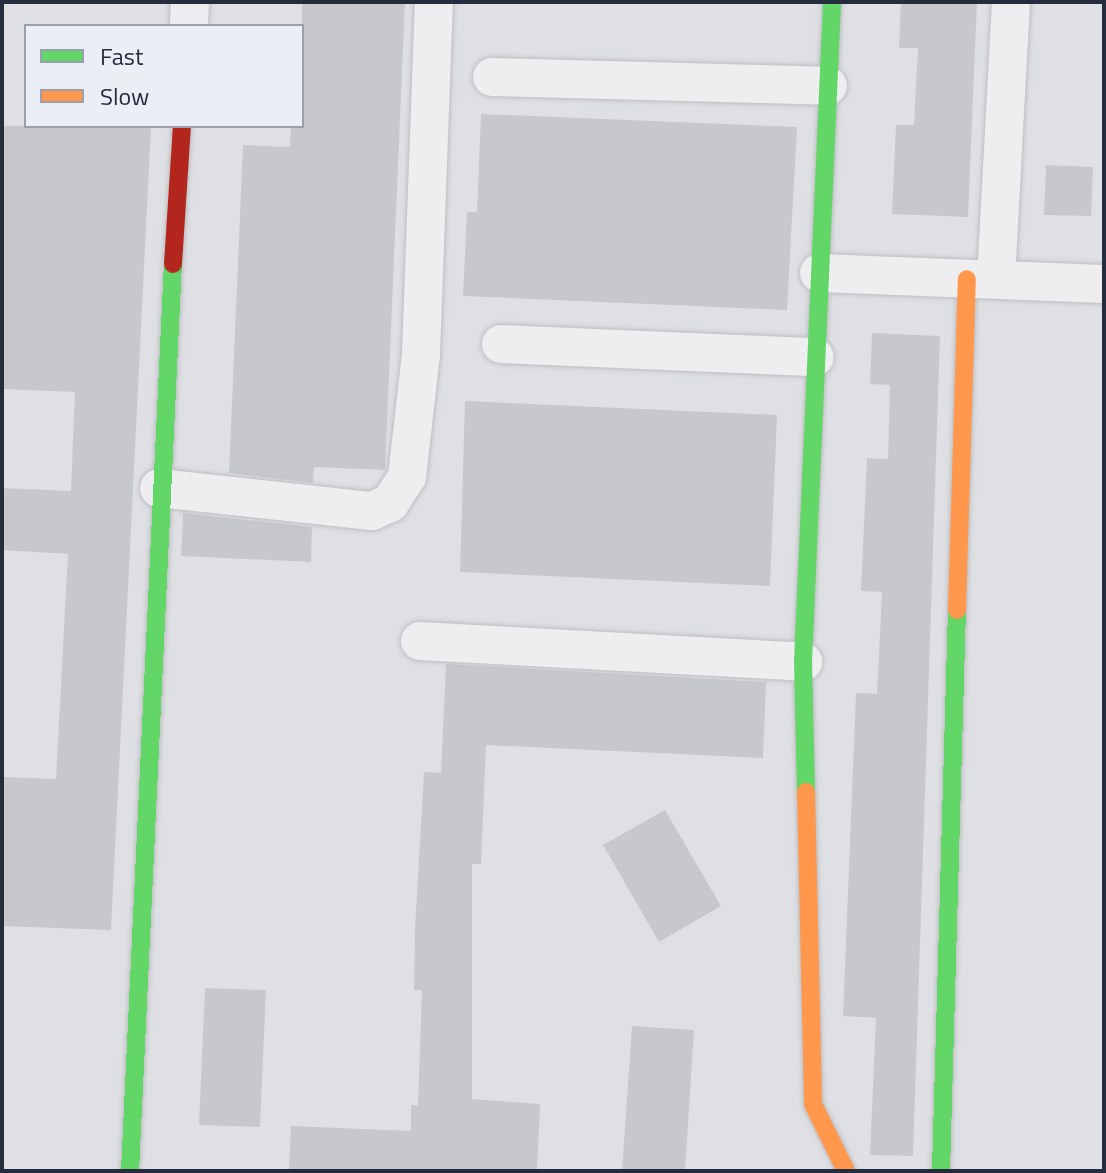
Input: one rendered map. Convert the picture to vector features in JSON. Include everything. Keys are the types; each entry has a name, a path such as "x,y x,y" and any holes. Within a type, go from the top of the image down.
{"street":[{"path":"189,24 190,2"},
{"path":"159,488 372,511 390,503 407,477 421,354 434,2"},
{"path":"832,2 803,662 813,1104 846,1171"},
{"path":"941,1171 982,279 1011,2"},
{"path":"492,77 828,86"},
{"path":"130,1171 159,488 182,128"},
{"path":"819,273 1104,284"},
{"path":"501,344 815,357"},
{"path":"420,641 803,662"}],"building":[{"path":"302,2 405,2 385,470 314,467 313,483 229,473 243,145 290,147 291,128 304,128"},
{"path":"901,2 977,2 968,217 892,214 896,125 914,125 918,48 899,48"},
{"path":"481,114 797,127 787,310 463,296 467,212 477,212"},
{"path":"2,126 151,128 111,930 2,926 2,777 56,779 68,554 2,550 2,488 71,491 75,392 2,389"},
{"path":"1046,165 1093,167 1091,216 1044,215"},
{"path":"872,333 940,336 913,1156 870,1155 876,1018 843,1016 856,693 877,694 882,592 861,591 867,458 888,459 890,385 870,384"},
{"path":"465,401 777,415 770,586 460,572"},
{"path":"183,513 312,527 311,562 181,556"},
{"path":"446,664 766,682 763,758 486,745 481,864 472,864 472,1099 540,1104 537,1171 289,1171 291,1126 411,1131 411,1105 418,1105 422,990 414,990 415,929 424,772 441,773"},
{"path":"665,810 721,906 659,942 603,845"},
{"path":"205,988 266,990 260,1127 199,1125"},
{"path":"632,1026 694,1030 685,1171 622,1171"}],"traffic: fast":[{"path":"806,792 803,662 832,2"},
{"path":"130,1171 173,264"},
{"path":"941,1171 957,610"}],"traffic: slow":[{"path":"957,610 967,279"},
{"path":"806,792 813,1104 846,1171"}],"traffic: jam":[{"path":"173,264 182,128"}]}
